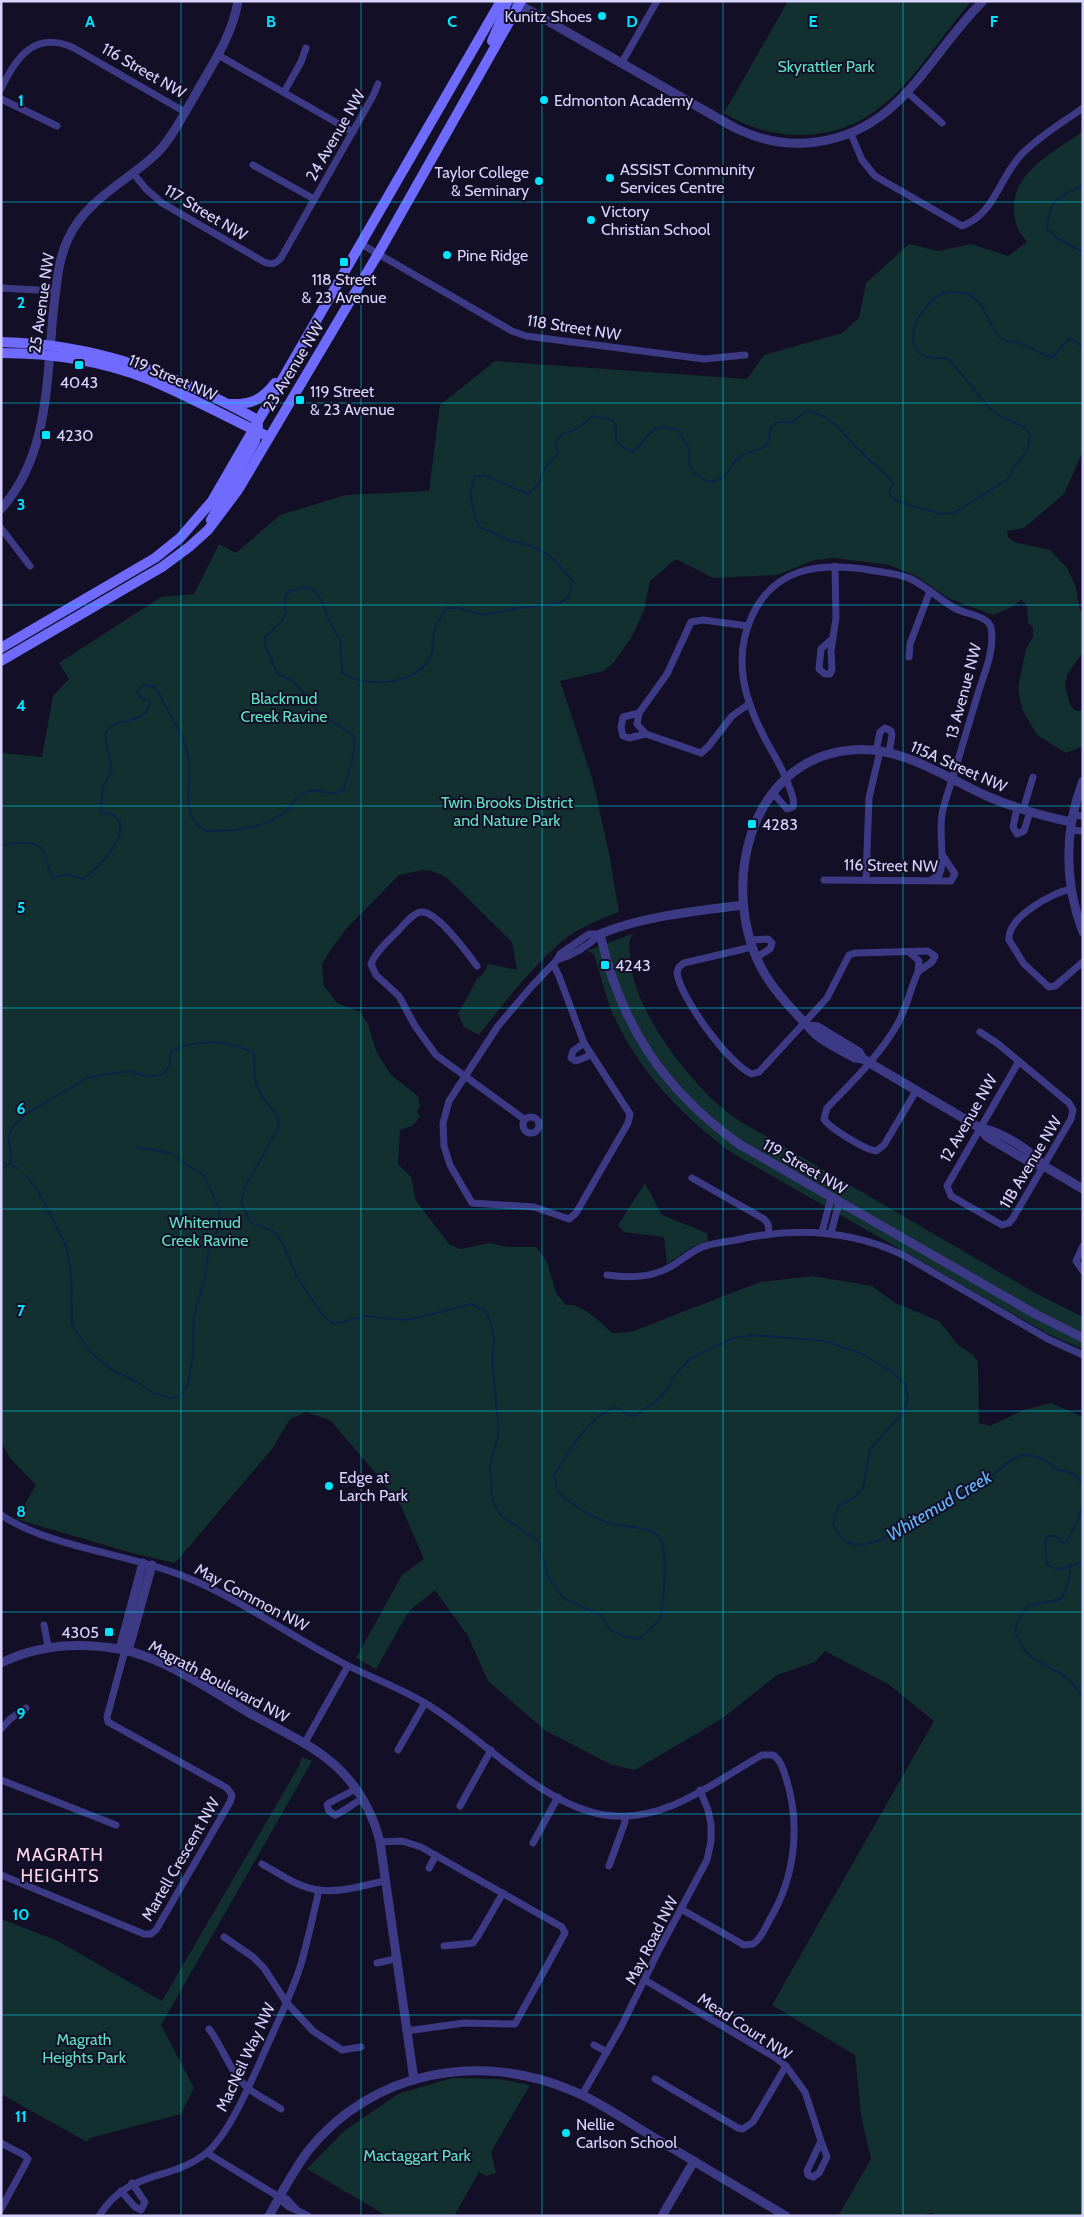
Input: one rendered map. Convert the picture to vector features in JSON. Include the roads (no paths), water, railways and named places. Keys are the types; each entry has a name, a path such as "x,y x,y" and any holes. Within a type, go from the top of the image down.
{"main road":[{"name":"23 Avenue NW","path":"1,648 155,558 180,538 212,501 501,1"},
{"path":"460,112 466,86 494,36 507,1"},
{"name":"23 Avenue NW","path":"1,661 162,567 208,530 238,490 378,254 460,112 518,2"},
{"path":"226,404 247,405 265,394 273,386 304,341"},
{"name":"119 Street NW","path":"1,342 50,344 83,350 150,368 226,404 269,437"},
{"name":"119 Street NW","path":"1,353 49,355 86,362 147,379 256,427"},
{"path":"208,530 212,515 255,441 256,427"}],"street":[{"name":"25 Avenue NW","path":"1,509 25,476 37,447 56,290 62,254 73,229 94,203 133,173 161,148 185,112 218,55 230,31 238,1"},
{"path":"621,64 657,1"},
{"path":"518,2 621,64 735,128 756,137 776,142 803,143 830,140 852,134 885,115 908,93 963,22 983,1"},
{"name":"116 Street NW","path":"1,89 15,62 31,48 49,42 69,45 185,112"},
{"path":"284,92 302,60 306,48"},
{"path":"218,55 353,132"},
{"name":"24 Avenue NW","path":"272,264 281,258 375,94 378,84"},
{"path":"908,93 942,123"},
{"path":"1,99 57,126"},
{"path":"852,134 862,160 875,176 960,226 975,219 988,207 999,192 1013,165 1029,147 1083,108"},
{"name":"24 Avenue NW","path":"253,164 314,199"},
{"name":"117 Street NW","path":"133,173 146,189 162,203 264,262 272,264"},
{"name":"118 Street NW","path":"360,244 512,331 531,338 704,359 745,355"},
{"path":"1,288 56,290"},
{"path":"1,528 30,566"},
{"path":"833,638 820,649 819,670 825,674 830,674 832,669 830,655 833,638 836,618 835,566"},
{"path":"773,793 787,809 793,808 794,802 787,778 760,730 749,704 743,684 742,665 748,626 759,604 771,589 786,578 808,568 835,566 893,574 909,579 930,591 910,644 910,658"},
{"name":"13 Avenue NW","path":"930,591 956,608 986,620 990,623 992,631 988,661 942,814 940,873 931,880"},
{"path":"748,626 703,620 691,622 667,674 639,713 637,724 646,734 696,752 704,752 732,716 749,704"},
{"path":"639,713 622,717 621,727 623,736 629,738 646,734"},
{"name":"115A Street NW","path":"743,905 743,878 750,836 761,810 787,778 810,762 826,756 853,750 881,752 907,758 952,780 1024,810 1071,822"},
{"path":"866,879 869,798 881,752"},
{"name":"115A Street NW","path":"1024,810 1033,777"},
{"path":"1082,930 1080,915 1071,889 1068,858 1071,822 1083,781"},
{"path":"1071,822 1083,816"},
{"path":"1071,822 1083,831"},
{"name":"116 Street NW","path":"824,880 949,881 955,876 941,851"},
{"path":"1071,889 1043,900 1022,917 1009,933 1010,944 1036,977 1050,987 1055,986 1083,962"},
{"path":"555,962 584,1043 629,1111 630,1117 574,1216 569,1219 548,1210 534,1207 479,1205 470,1201 450,1165 443,1138 443,1123 452,1094 507,1016 555,962 592,942 600,934 620,926 743,905 751,944 756,957 774,988 814,1033 855,1058 866,1061 980,1128 988,1137 1031,1163 1044,1166 1083,1189"},
{"path":"477,966 447,930 429,914 423,912 417,913 405,924 376,955 372,964 374,972 395,991 405,1005 415,1026 431,1050 524,1119"},
{"name":"119 Street NW","path":"600,934 614,981 628,1018 645,1048 666,1078 687,1101 716,1127 739,1144 834,1200 1037,1316 1083,1338"},
{"path":"756,957 770,949 772,943 768,939 691,961 681,965 678,969 678,979 709,1032 745,1071 752,1074 759,1072 807,1024 830,993 849,955 855,953 928,951 933,953 935,956 934,960 918,972"},
{"path":"908,952 916,956 919,961 918,972 901,1018 884,1045 866,1061 828,1108 824,1119 830,1125 868,1149 876,1151 884,1145 916,1090"},
{"path":"980,1032 1019,1061"},
{"path":"584,1043 573,1051 571,1058 576,1061 591,1056"},
{"name":"11B Avenue NW","path":"1005,1225 1013,1218 1072,1119 1074,1110 1069,1103 1019,1061"},
{"name":"12 Avenue NW","path":"1005,1225 998,1224 955,1198 948,1191 949,1181 1019,1061"},
{"path":"692,1178 764,1219 768,1224 769,1233"},
{"path":"822,1232 834,1200"},
{"path":"831,1233 834,1200"},
{"path":"607,1275 626,1278 659,1272 706,1246 769,1233 831,1233 886,1248 904,1255 1043,1336 1083,1355"},
{"path":"1083,1246 1077,1256 1077,1264 1083,1271"},
{"name":"May Common NW","path":"1,1515 45,1536 147,1564 184,1576 217,1591 348,1666 389,1683 425,1703 491,1750 526,1778 586,1811 605,1815 625,1816 656,1812 764,1754 776,1757 784,1771 792,1799 794,1828 792,1860 778,1904 760,1938 753,1944 742,1944 681,1909"},
{"path":"125,1650 147,1564"},
{"path":"44,1625 48,1646"},
{"name":"Magrath Boulevard NW","path":"1,1663 30,1650 48,1646 79,1645 125,1650 166,1666 304,1744 334,1764 363,1799 372,1817 380,1842 395,1959 414,2080"},
{"name":"Martell Crescent NW","path":"1,1875 144,1934 152,1934 230,1802 232,1795 227,1788 108,1722 107,1716 125,1650"},
{"path":"304,1744 348,1666"},
{"path":"398,1750 425,1703"},
{"path":"1,1729 13,1716 26,1708"},
{"path":"460,1806 491,1750"},
{"path":"1,1780 116,1825"},
{"path":"356,1789 329,1802 329,1811 335,1814 339,1813 351,1804 363,1799"},
{"name":"May Road NW","path":"582,2095 607,2052 681,1909 704,1869 710,1846 710,1816 700,1790"},
{"path":"533,1843 558,1797"},
{"path":"609,1866 625,1822 625,1816"},
{"path":"380,1842 408,1842 436,1855 562,1927 565,1933 517,2020 510,2025 464,2023 406,2031"},
{"path":"429,1868 436,1855"},
{"path":"262,1864 291,1880 319,1890 345,1889 385,1881"},
{"name":"MacNeil Way NW","path":"99,2216 108,2202 121,2191 132,2184 190,2164 207,2153 223,2134 248,2088 286,2002 303,1958 319,1890"},
{"path":"444,1946 473,1943 503,1893"},
{"path":"224,1937 253,1957 264,1968 286,2002 313,2031 342,2050 361,2048"},
{"path":"377,1963 395,1959"},
{"name":"Mead Court NW","path":"645,1980 776,2058 786,2066 805,2092 821,2141"},
{"path":"209,2029 228,2061 248,2088 281,2109"},
{"path":"594,2045 607,2052"},
{"path":"655,2078 738,2128 743,2128 752,2122 786,2066"},
{"path":"269,2216 308,2151 330,2128 364,2102 380,2093 414,2080 460,2070 487,2070 541,2079 582,2095 786,2216"},
{"path":"1,2143 28,2159 1,2209"},
{"path":"207,2153 279,2197 283,2205 296,2209 308,2216"},
{"path":"662,2216 694,2161"},
{"path":"121,2191 135,2207 141,2210 145,2202 132,2184"}],"waterway":[{"path":"1083,185 1062,196 1053,204 1047,228 1057,238 1083,252"},
{"path":"1,845 26,843 38,846 45,855 49,870 54,878 66,874 83,879 105,859 115,845 120,833 120,821 113,815 100,812 103,787 112,770 105,736 108,729 113,725 142,716 147,710 150,702 139,696 137,692 146,685 152,686 157,690 184,743 189,760 189,808 197,824 205,831 247,828 258,825 278,817 305,792 314,790 333,793 343,790 352,761 355,743 353,735 318,712 291,680 278,674 266,648 265,638 282,621 286,613 285,598 288,592 308,587 314,591 321,600 333,629 340,639 342,673 352,678 377,682 403,678 415,673 424,666 431,656 436,626 446,608 458,608 483,615 518,608 557,604 568,598 573,581 550,556 531,546 509,540 480,527 475,517 470,493 475,477 484,475 528,494 539,484 545,468 558,453 555,443 562,434 575,430 593,416 612,420 616,427 616,441 624,448 634,452 652,431 662,427 678,430 689,449 689,463 694,473 708,482 726,475 734,463 743,455 764,447 768,442 772,427 776,423 792,422 807,411 815,413 834,423 889,478 893,484 889,493 893,499 943,514 956,512 1009,478 1013,468 1027,451 1030,435 1025,427 1000,416 990,409 949,359 931,358 920,353 915,346 913,337 914,328 923,311 930,303 944,293 963,293 970,295 980,304 995,331 1005,340 1021,344 1052,358 1069,338 1078,343 1083,350"},
{"name":"Whitemud Creek","path":"1,1170 10,1163 11,1154 8,1137 12,1128 23,1116 85,1079 130,1071 147,1077 163,1074 170,1065 171,1052 190,1044 213,1042 236,1046 254,1054 255,1081 263,1098 277,1115 279,1127 245,1187 241,1202 251,1223 273,1231 282,1242 297,1277 324,1317 334,1324 365,1316 404,1320 471,1304 485,1311 494,1337 492,1360 498,1423 498,1436 490,1464 492,1499 500,1515 538,1541 548,1576 563,1598 601,1615 610,1630 626,1637 639,1639 659,1621 665,1576 664,1551 661,1541 653,1532 641,1528 609,1523 583,1510 563,1497 557,1487 554,1475 580,1436 595,1419 615,1407 633,1417 656,1401 669,1387 672,1378 691,1358 733,1338 753,1335 824,1341 863,1354 893,1373 905,1384 908,1398 903,1413 870,1449 863,1488 854,1498 839,1505 833,1523 845,1541 861,1545 890,1536 930,1515 945,1502 970,1490 1019,1456 1035,1456 1050,1463 1057,1470 1073,1474 1077,1477 1083,1488"},
{"path":"26,1175 39,1193 66,1246 71,1272 72,1325 90,1352 112,1370 154,1393 170,1398 180,1396 187,1387 193,1356 194,1316 205,1277 208,1254 217,1231 220,1210 204,1176 170,1153 136,1147"},
{"path":"10,1163 18,1169"},
{"name":"Whitemud Creek","path":"1083,1502 1078,1520 1067,1541 1061,1542 1056,1537 1048,1536 1045,1542 1047,1565 1052,1568 1061,1569 1083,1562"},
{"path":"1070,1567 1069,1580 1062,1598 1032,1604 1023,1611 1015,1631 1022,1646 1032,1658 1068,1678 1083,1698"}],"place":[{"name":"Kunitz Shoes","path":"602,16"},
{"name":"Edmonton Academy","path":"544,100"},
{"name":"ASSIST Community Services Centre","path":"610,178"},
{"name":"Taylor College & Seminary","path":"539,181"},
{"name":"Victory Christian School","path":"591,220"},
{"name":"Pine Ridge","path":"447,255"},
{"name":"118 Street & 23 Avenue","path":"344,262"},
{"name":"4043","path":"79,365"},
{"name":"119 Street & 23 Avenue","path":"300,400"},
{"name":"4230","path":"46,435"},
{"name":"4283","path":"752,824"},
{"name":"4243","path":"605,965"},
{"name":"Edge at Larch Park","path":"329,1486"},
{"name":"4305","path":"109,1632"},
{"name":"Nellie Carlson School","path":"566,2133"}],"district":[{"name":"MAGRATH HEIGHTS","path":"60,1865"}],"park label":[{"name":"Skyrattler Park","path":"826,66"},
{"name":"Blackmud Creek Ravine","path":"284,707"},
{"name":"Twin Brooks District and Nature Park","path":"507,811"},
{"name":"Whitemud Creek Ravine","path":"205,1231"},
{"name":"Magrath Heights Park","path":"84,2048"},
{"name":"Mactaggart Park","path":"417,2155"}]}
